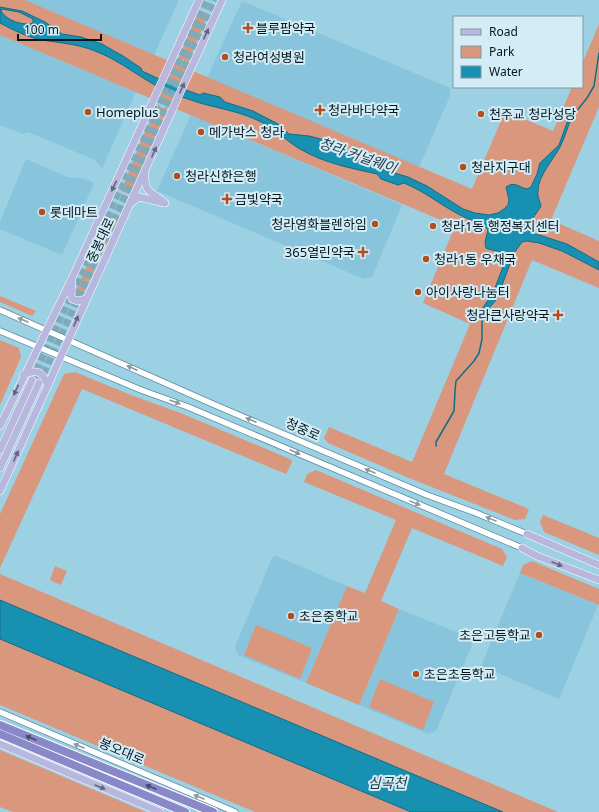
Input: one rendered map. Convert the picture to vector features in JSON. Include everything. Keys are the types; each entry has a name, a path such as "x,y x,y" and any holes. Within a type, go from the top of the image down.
{"highway":[{"name":"봉오대로","path":"0,725 213,812"},
{"path":"0,734 185,812"}],"main road":[{"name":"중봉대로","path":"0,426 23,375 75,272 199,0"},
{"name":"중봉대로","path":"0,491 222,0"},
{"path":"131,203 139,197 165,203 148,191 145,187 145,172"},
{"path":"75,272 71,286 72,299 77,301 86,299"},
{"path":"23,375 29,372 38,372 42,374 48,386"},
{"path":"0,450 32,380"},
{"path":"0,468 39,383"},
{"name":"청중로","path":"527,534 599,565"},
{"name":"청중로","path":"522,548 550,561 599,580"},
{"path":"0,744 160,812"}],"street":[{"name":"청중로","path":"0,310 214,405 527,534"},
{"name":"청중로","path":"0,331 141,390 188,406 522,548"},
{"name":"봉오대로","path":"0,712 235,812"}],"shaded area":[{"path":"25,0 179,0 154,55"},
{"path":"242,1 450,88 450,96 419,167 207,78"},
{"path":"0,35 136,92 102,168 95,160 28,132 23,134 0,125"},
{"path":"191,115 402,205 372,277 364,279 157,191"},
{"name":"롯데마트","path":"26,159 67,177 85,179 94,183 62,255 0,229 0,222"},
{"name":"초은중학교","path":"276,556 347,586 306,683 238,655 235,647 272,558"},
{"name":"초은고등학교","path":"520,573 598,605 559,699 481,666"},
{"name":"초은초등학교","path":"399,609 471,638 473,642 436,731 428,734 359,705"}],"green space":[{"path":"0,0 25,0 472,189 505,111 553,131 572,88 583,88 583,62 599,24 599,107 551,220 599,241 599,288 532,260 444,474 529,509 525,519 515,520 409,478 328,443 324,438 329,427 412,462 470,324 423,303 455,226 0,35"},
{"path":"199,10 208,14 187,66 183,59 177,62"},
{"path":"159,104 161,108 168,106 130,194 121,191 143,136"},
{"path":"111,214 119,218 84,292 81,295 78,295 76,291 77,287"},
{"path":"0,296 36,311 32,316 0,302"},
{"path":"0,340 19,348 21,357 0,405"},
{"path":"75,372 183,414 290,459 292,462 286,474 82,389 0,568 0,514 64,374"},
{"path":"316,470 502,549 507,557 503,566 412,528 381,601 399,609 359,705 306,683 347,586 365,593 396,520 304,482 307,474"},
{"path":"543,515 599,538 599,555 544,532 540,522"},
{"path":"532,561 599,589 599,605 520,573 523,565"},
{"path":"55,566 67,571 61,585 50,580"},
{"path":"0,574 558,812 255,812 0,705"},
{"path":"256,625 312,648 300,679 244,655"},
{"path":"380,679 434,702 423,730 369,707"},
{"path":"0,750 146,812 13,812 0,807"}],"water":[{"path":"0,7 22,11 45,22 62,34 81,37 102,44 141,68 142,71 172,85 200,95 203,93 220,97 225,102 253,111 278,124 289,134 309,136 325,140 337,146 361,163 408,177 427,186 463,209 475,213 489,215 498,213 504,209 508,205 509,200 506,187 509,185 514,184 527,189 531,187 540,163 559,145 569,117 572,118 560,147 540,180 538,197 541,206 529,225 529,229 530,232 567,244 599,262 599,270 562,251 539,243 527,241 522,242 514,253 497,299 483,315 481,313 482,309 493,293 506,259 501,252 486,248 485,242 488,230 483,225 456,213 404,183 398,185 381,179 377,174 357,170 309,154 295,146 271,128 254,119 239,113 196,102 169,92 105,55 76,45 36,39 0,23","holes":["2,9 19,12 33,19 33,23 25,24 16,22 7,18 1,11"]},
{"name":"심곡천","path":"0,600 503,812 411,812 0,639"}],"waterway":[{"path":"571,118 587,98 594,86 599,53"},
{"path":"436,446 436,442 454,411 456,381 474,361 479,353 482,339 482,314"}],"tunnel":[{"path":"32,380 207,0"},
{"path":"39,383 215,0"}],"place":[{"name":"블루팜약국","path":"248,28"},
{"name":"청라여성병원","path":"225,57"},
{"name":"청라바다약국","path":"320,110"},
{"name":"Homeplus","path":"88,112"},
{"name":"천주교 청라성당","path":"481,114"},
{"name":"메가박스 청라","path":"201,132"},
{"name":"청라지구대","path":"463,167"},
{"name":"청라신한은행","path":"177,176"},
{"name":"금빛약국","path":"227,199"},
{"name":"롯데마트","path":"42,212"},
{"name":"청라영화블렌하임","path":"375,224"},
{"name":"청라1동 행정복지센터","path":"433,226"},
{"name":"365열린약국","path":"363,252"},
{"name":"청라1동 우채국","path":"426,259"},
{"name":"아이사랑나눔터","path":"418,292"},
{"name":"청라큰사랑약국","path":"558,315"},
{"name":"초은중학교","path":"291,616"},
{"name":"초은고등학교","path":"539,635"},
{"name":"초은초등학교","path":"416,674"}],"water label":[{"name":"청라 커널웨이","path":"358,155"}]}
